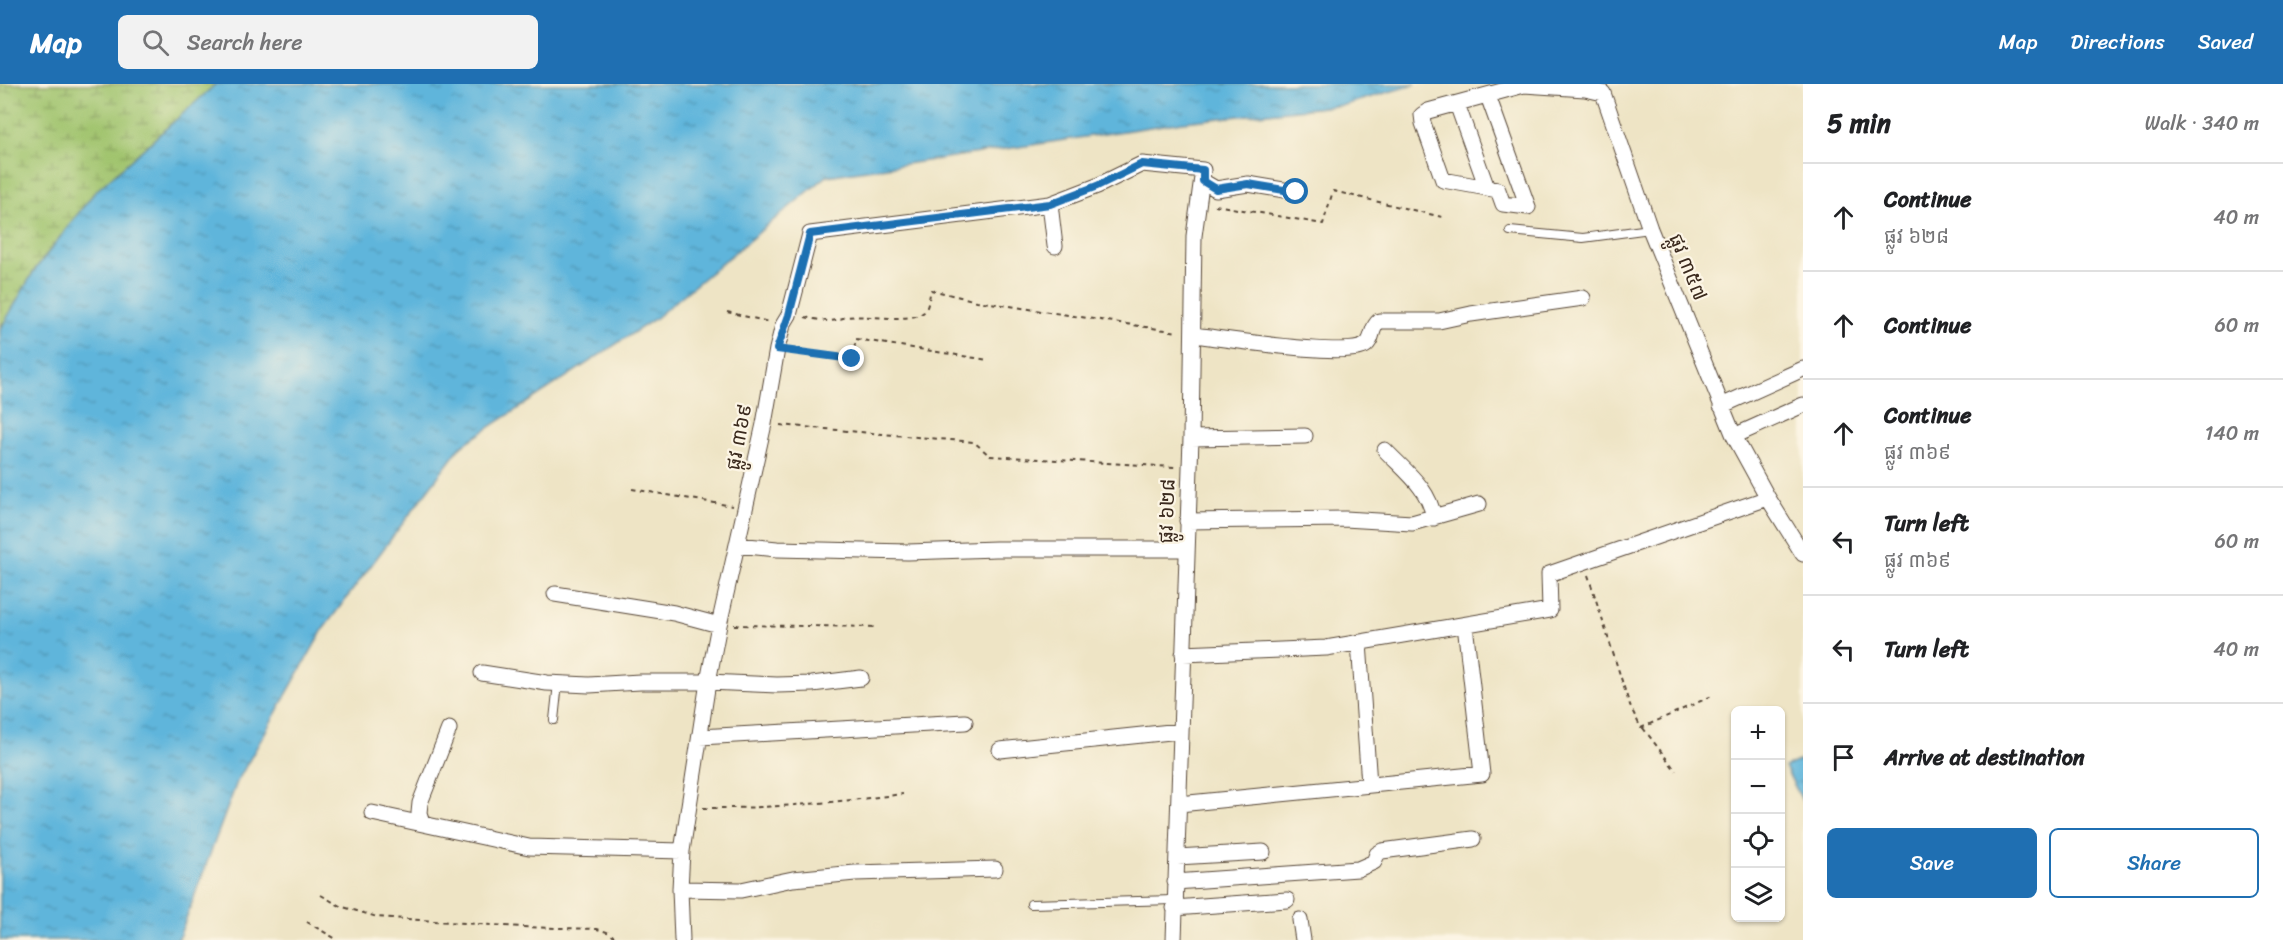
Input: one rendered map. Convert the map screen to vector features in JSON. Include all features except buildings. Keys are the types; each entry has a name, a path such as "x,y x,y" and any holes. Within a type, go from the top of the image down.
{"street":[{"name":"ផ្លូវ ៣៥៧","path":"1488,96 1524,85 1585,89 1603,93 1650,229 1734,436 1768,498 1803,554"},
{"path":"1488,96 1528,207 1503,204 1498,190 1443,180 1422,115 1428,111 1488,96"},
{"path":"1457,104 1487,188"},
{"name":"ផ្លូវ ៣៦៩","path":"682,940 680,890 682,851 708,682 764,424 777,349 810,234 1050,204 1097,186 1142,164 1203,170 1203,181"},
{"path":"1203,181 1216,189 1248,184 1296,192"},
{"name":"ផ្លូវ ៦២៨","path":"1174,940 1191,438 1194,236 1203,181"},
{"path":"1050,204 1055,246"},
{"path":"1193,335 1318,349 1352,350 1367,345 1371,340 1375,324 1379,321 1439,321 1471,314 1583,298"},
{"path":"1721,406 1803,369"},
{"path":"1734,436 1803,405"},
{"path":"1191,438 1305,436"},
{"path":"1385,450 1418,484 1431,502 1434,518"},
{"path":"1183,654 1326,648 1550,610 1549,574 1768,498"},
{"path":"1187,521 1345,519 1412,523 1479,504"},
{"path":"737,545 777,549 908,552 996,549 1187,549"},
{"path":"555,594 674,614 719,625"},
{"path":"1179,804 1482,774 1465,625"},
{"path":"1359,643 1369,784"},
{"path":"482,673 589,685 708,682 777,685 812,684 861,678"},
{"path":"700,738 965,722"},
{"path":"422,822 419,813 420,803 449,729"},
{"path":"1000,750 1180,731"},
{"path":"372,813 529,847 682,851"},
{"path":"1175,882 1358,869 1374,862 1377,854 1382,851 1473,839"},
{"path":"1177,857 1263,852"},
{"path":"680,890 741,890 793,879 855,873 995,869"},
{"path":"1174,904 1287,900"},
{"path":"1300,920 1303,940"}],"lane":[{"path":"1510,231 1583,238 1650,229"},
{"path":"554,720 558,683"},
{"path":"1031,904 1174,904"}],"path":[{"path":"1200,202 1323,224 1333,191 1446,218"},
{"path":"727,312 786,320 837,321 847,317 877,319 922,313 927,309 930,290 977,301 1193,335"},
{"path":"777,349 852,359 856,339 988,360"},
{"path":"764,424 974,442 990,456 1190,468"},
{"path":"632,489 746,509"},
{"path":"1584,562 1630,706 1641,728 1676,771"},
{"path":"719,625 878,627"},
{"path":"1642,728 1714,695"},
{"path":"689,807 751,808 841,802 903,794"},
{"path":"321,895 340,906 377,917 521,927 597,929 610,933 617,940"},
{"path":"307,921 339,940"}],"green space":[{"path":"0,84 216,84 94,193 34,271 0,330"}],"water":[{"path":"216,84 1416,84 1344,105 1183,122 827,176 653,320 461,446 324,628 237,782 178,940 0,940 0,330 34,271 94,193"},
{"path":"1803,759 1803,802 1785,767"}],"route":[{"path":"852,359 777,349 783,325 789,315 810,234 1050,204 1097,186 1142,164 1203,170 1203,181 1216,189 1248,184 1296,192"}]}
